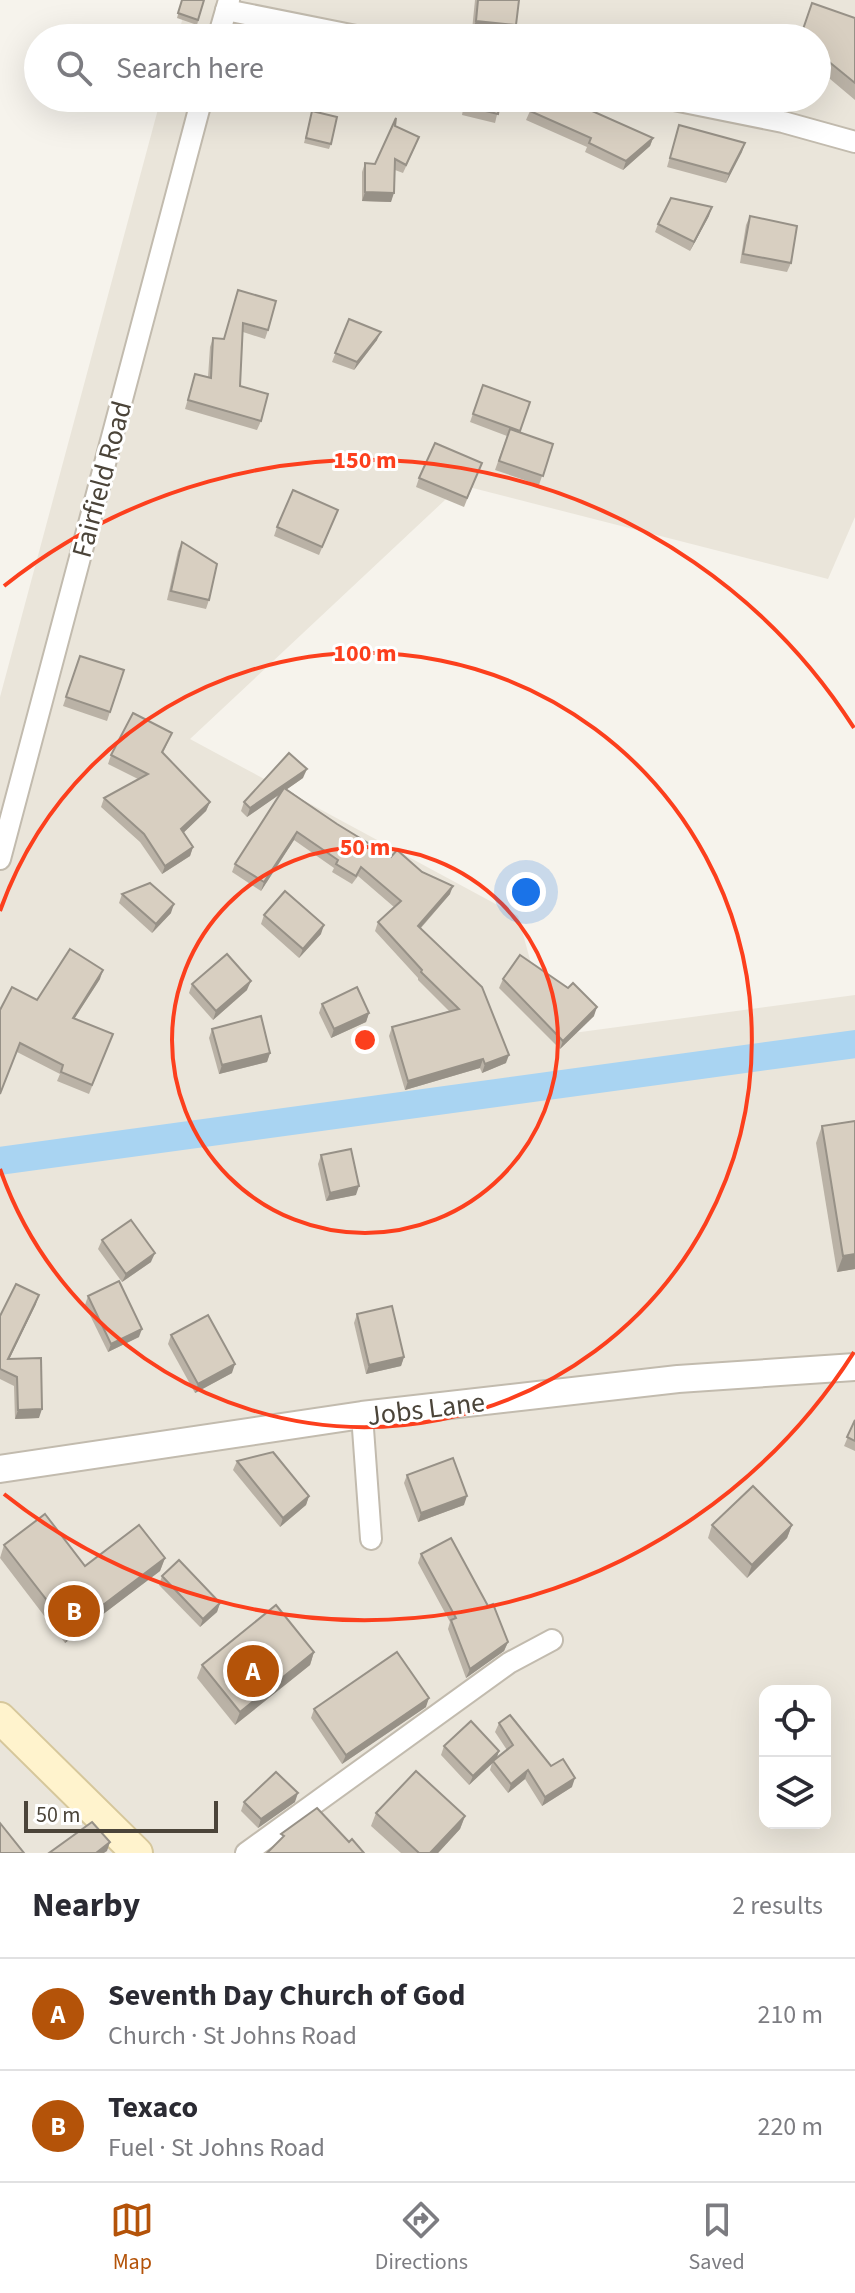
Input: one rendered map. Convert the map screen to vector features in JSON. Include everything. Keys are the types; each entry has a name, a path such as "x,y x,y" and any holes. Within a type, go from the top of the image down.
{"main road":[{"path":"0,1718 137,1853"}],"street":[{"path":"228,5 307,24"},
{"name":"Fairfield Road","path":"0,859 198,112"},
{"path":"733,112 855,142"},
{"name":"Jobs Lane","path":"0,1469 362,1415 678,1379 855,1367"},
{"path":"362,1415 371,1539"},
{"path":"246,1853 509,1663 552,1640"}],"shaded area":[{"path":"188,0 855,0 855,517 828,579 461,485 190,739 518,916 551,1036 855,995 855,1853 0,1853 0,697 157,112 831,112 831,24 181,24"}],"building":[{"path":"182,0 204,0 198,20 178,13"},
{"path":"478,0 519,0 516,24 476,21"},
{"path":"812,3 855,18 855,83 831,63 831,24 805,24"},
{"path":"312,112 337,117 331,144 306,138"},
{"path":"532,112 594,112 653,138 626,161 589,143 591,138"},
{"path":"396,118 395,126 419,137 406,165 395,159 394,193 365,192 365,163 375,164"},
{"path":"679,125 745,143 729,174 670,158"},
{"path":"671,198 712,207 694,242 658,224"},
{"path":"750,216 797,226 791,263 743,254"},
{"path":"238,290 276,301 268,330 243,323 240,386 268,394 261,421 188,400 195,374 211,378 213,338 224,339"},
{"path":"349,319 381,332 357,362 335,353"},
{"path":"483,385 530,402 520,431 473,414"},
{"path":"510,429 553,444 543,476 499,461"},
{"path":"435,443 482,463 467,498 419,478"},
{"path":"293,490 338,510 322,547 277,527"},
{"path":"182,542 217,564 209,600 171,591"},
{"path":"80,656 124,670 110,712 66,697"},
{"path":"133,713 172,733 162,752 210,802 181,829 193,847 165,866 144,834 104,798 148,774 111,755"},
{"path":"289,753 307,769 250,808 244,802"},
{"path":"284,788 391,857 397,850 422,872 453,886 418,926 482,987 509,1055 485,1064 483,1059 408,1081 392,1027 459,1009 421,972 378,922 401,901 361,867 356,876 297,832 264,882 235,864"},
{"path":"150,883 174,904 156,924 122,894"},
{"path":"285,891 324,925 303,949 264,915"},
{"path":"70,949 103,970 73,1018 113,1034 92,1085 61,1072 63,1065 20,1043 0,1094 0,1010 12,987 37,1000"},
{"path":"227,954 251,981 216,1011 192,984"},
{"path":"520,955 568,988 573,983 597,1007 563,1041 503,979"},
{"path":"357,987 369,1013 334,1029 322,1004"},
{"path":"261,1016 270,1053 222,1065 212,1029"},
{"path":"855,1121 855,1254 843,1256 822,1126"},
{"path":"351,1149 359,1186 330,1193 321,1155"},
{"path":"131,1220 155,1253 126,1274 102,1240"},
{"path":"119,1281 142,1329 111,1344 88,1296"},
{"path":"16,1284 39,1295 8,1359 41,1358 42,1409 18,1410 17,1377 0,1369 0,1316"},
{"path":"392,1306 404,1357 369,1365 357,1314"},
{"path":"208,1315 235,1364 198,1384 171,1335"},
{"path":"855,1420 855,1441 847,1437"},
{"path":"273,1452 309,1496 283,1518 237,1461"},
{"path":"453,1458 467,1496 421,1513 407,1475"},
{"path":"753,1486 792,1525 752,1565 712,1525"},
{"path":"45,1514 85,1566 139,1525 165,1558 70,1630 4,1545"},
{"path":"451,1538 488,1606 493,1604 508,1642 470,1669 451,1620 456,1618 421,1554"},
{"path":"179,1560 220,1603 203,1619 162,1576"},
{"path":"276,1605 314,1652 240,1712 202,1665"},
{"path":"397,1652 429,1698 346,1755 314,1709"},
{"path":"510,1715 551,1766 563,1759 575,1778 545,1797 528,1770 511,1784 493,1761 513,1745 499,1723"},
{"path":"471,1721 499,1751 473,1776 444,1746"},
{"path":"416,1771 465,1816 430,1853 419,1853 376,1813"},
{"path":"276,1772 298,1793 261,1819 244,1802"},
{"path":"317,1808 349,1842 352,1839 364,1853 267,1853 284,1836 281,1834"},
{"path":"92,1822 110,1842 96,1853 49,1853"},
{"path":"0,1823 24,1853 0,1853"}],"waterway":[{"path":"0,1161 855,1044"}],"place":[{"name":"Texaco","path":"74,1611"},
{"name":"Seventh Day Church of God","path":"253,1671"}]}
